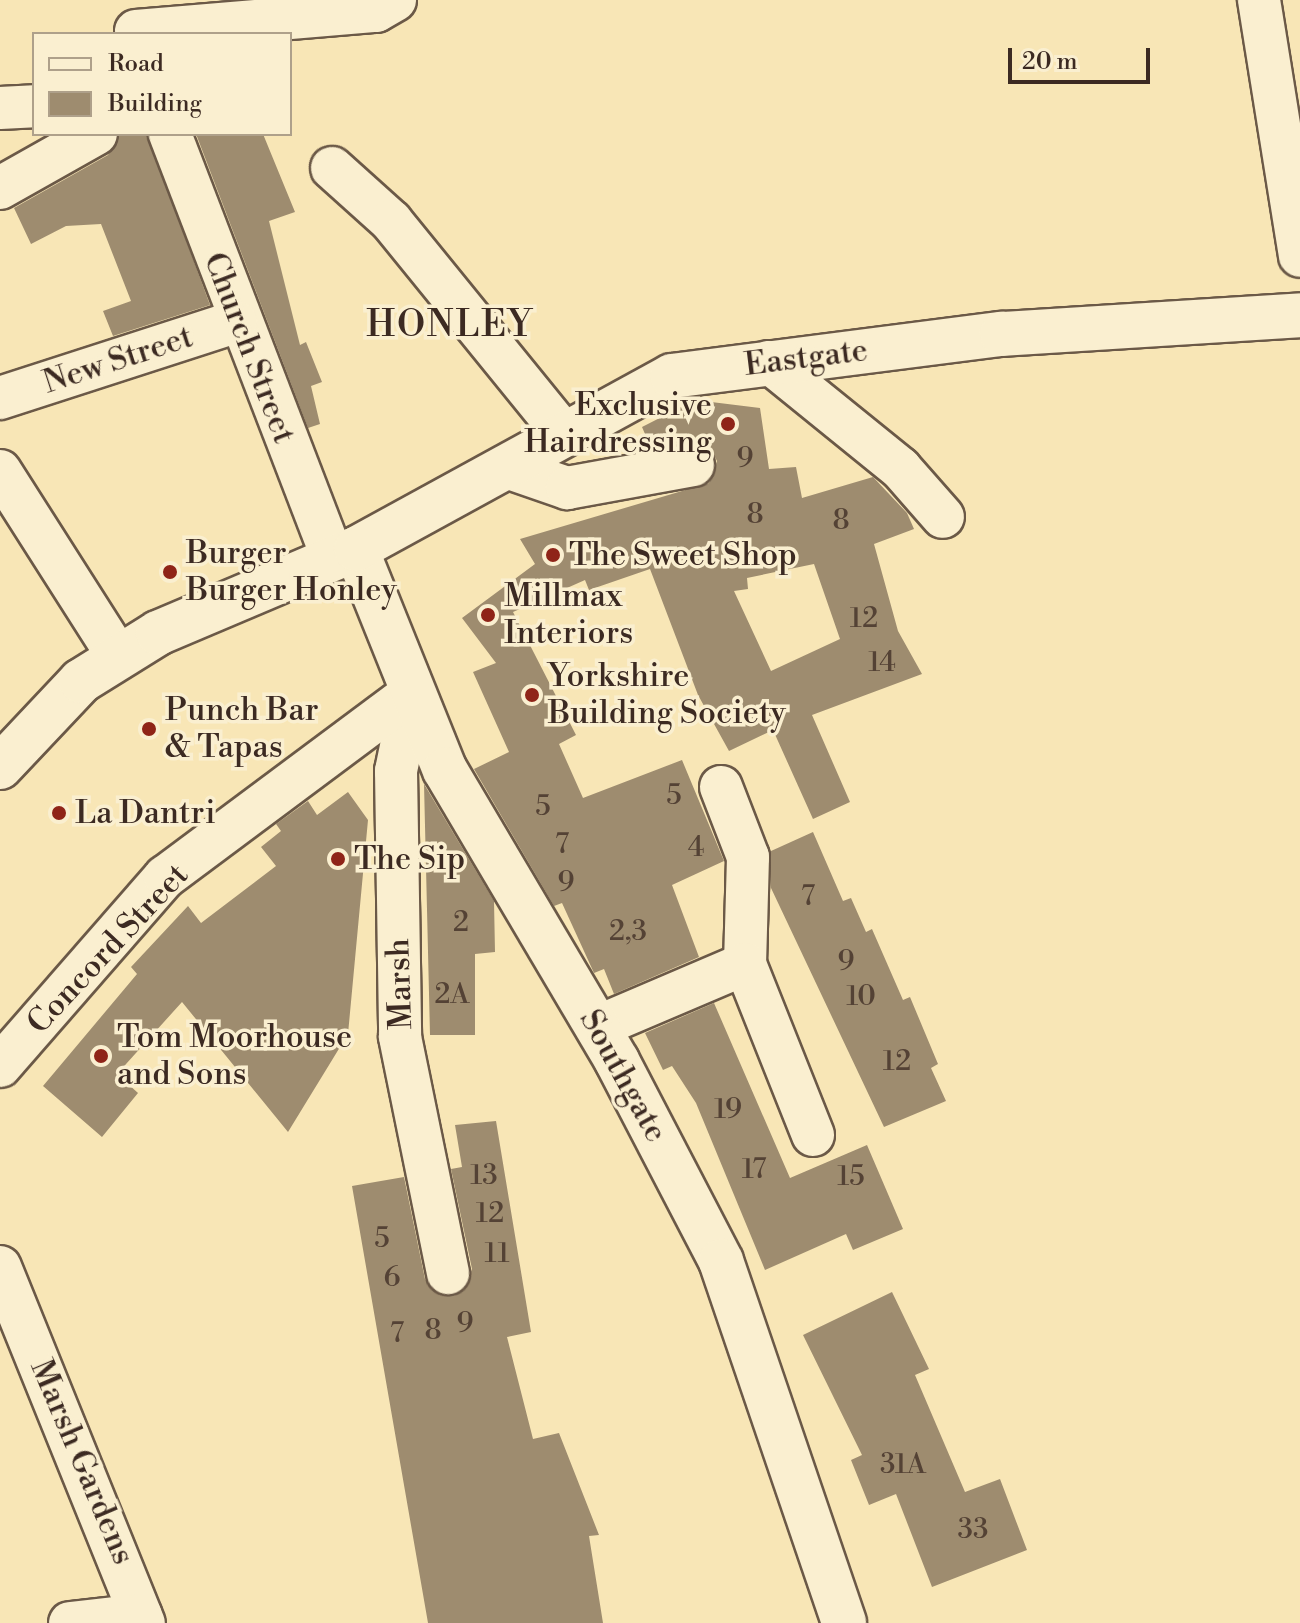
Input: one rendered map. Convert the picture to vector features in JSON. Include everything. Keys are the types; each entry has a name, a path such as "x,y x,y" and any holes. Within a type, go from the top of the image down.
{"street":[{"path":"135,22 376,11 395,0"},
{"path":"1259,0 1300,256"},
{"path":"0,108 32,106"},
{"path":"0,188 92,136"},
{"name":"Church Street","path":"171,136 236,322 345,554"},
{"path":"332,168 391,221 564,434"},
{"name":"Eastgate","path":"0,767 81,681 118,656 345,554 672,376 1002,334 1300,315"},
{"name":"New Street","path":"0,398 236,322"},
{"path":"769,362 900,468 943,517"},
{"path":"506,467 567,488 693,465"},
{"path":"0,471 118,656"},
{"name":"Southgate","path":"345,554 412,693 445,770 597,1027 721,1261 844,1623"},
{"name":"Concord Street","path":"0,1066 165,877 412,693"},
{"name":"Marsh","path":"412,693 396,771 400,1037 448,1273"},
{"path":"721,787 748,857 745,964 813,1135"},
{"path":"597,1027 745,964"},
{"name":"Marsh Gardens","path":"0,1267 142,1619 70,1623"}],"building":[{"path":"119,136 148,136 210,305 113,336 103,311 131,301 101,224 66,226 31,244 14,208 108,155"},
{"path":"197,136 264,136 295,212 269,221 300,345 306,342 322,382 311,386 320,424 308,428"},
{"path":"695,400 760,408 769,469 796,467 802,498 873,477 907,513 914,529 874,544 898,631 922,674 812,715 850,802 813,819 773,730 729,751 698,695 650,569 589,590 585,580 513,612 576,735 559,744 583,798 682,760 724,861 672,885 699,957 614,994 604,969 594,973 562,903 554,906 474,769 509,752 473,672 496,663 462,618 535,564 520,539 709,483 717,461 711,449 689,441 651,448 642,427","holes":["814,564 840,639 771,671 734,591 748,589 747,578"]},
{"path":"424,784 494,901 495,952 475,954 475,1035 430,1035"},
{"path":"348,792 368,820 348,1034 288,1132 182,1002 117,1074 138,1093 102,1137 43,1086 137,974 131,967 188,906 201,923 276,866 261,847 281,831 276,824 308,801 317,815"},
{"path":"813,832 843,901 851,898 866,932 872,929 903,1000 910,997 938,1064 931,1068 946,1101 884,1127 771,888 771,851"},
{"path":"714,1003 790,1178 867,1145 903,1229 853,1250 846,1234 765,1270 696,1103 672,1066 663,1070 645,1033"},
{"path":"496,1121 531,1332 507,1337 533,1439 559,1433 599,1535 589,1536 603,1623 428,1623 352,1186 404,1177 425,1279 440,1295 454,1296 464,1290 472,1269 451,1169 462,1167 455,1125"},
{"path":"892,1292 929,1369 915,1375 965,1492 1000,1479 1027,1550 932,1587 896,1494 869,1505 851,1460 862,1455 803,1335"}],"place":[{"name":"Exclusive Hairdressing","path":"728,424"},
{"name":"The Sweet Shop","path":"553,555"},
{"name":"Burger Burger Honley","path":"170,572"},
{"name":"Millmax Interiors","path":"488,615"},
{"name":"Yorkshire Building Society","path":"532,695"},
{"name":"Punch Bar & Tapas","path":"149,729"},
{"name":"La Dantri","path":"59,813"},
{"name":"The Sip","path":"338,859"},
{"name":"Tom Moorhouse and Sons","path":"101,1056"}],"district":[{"name":"HONLEY","path":"450,326"}]}
